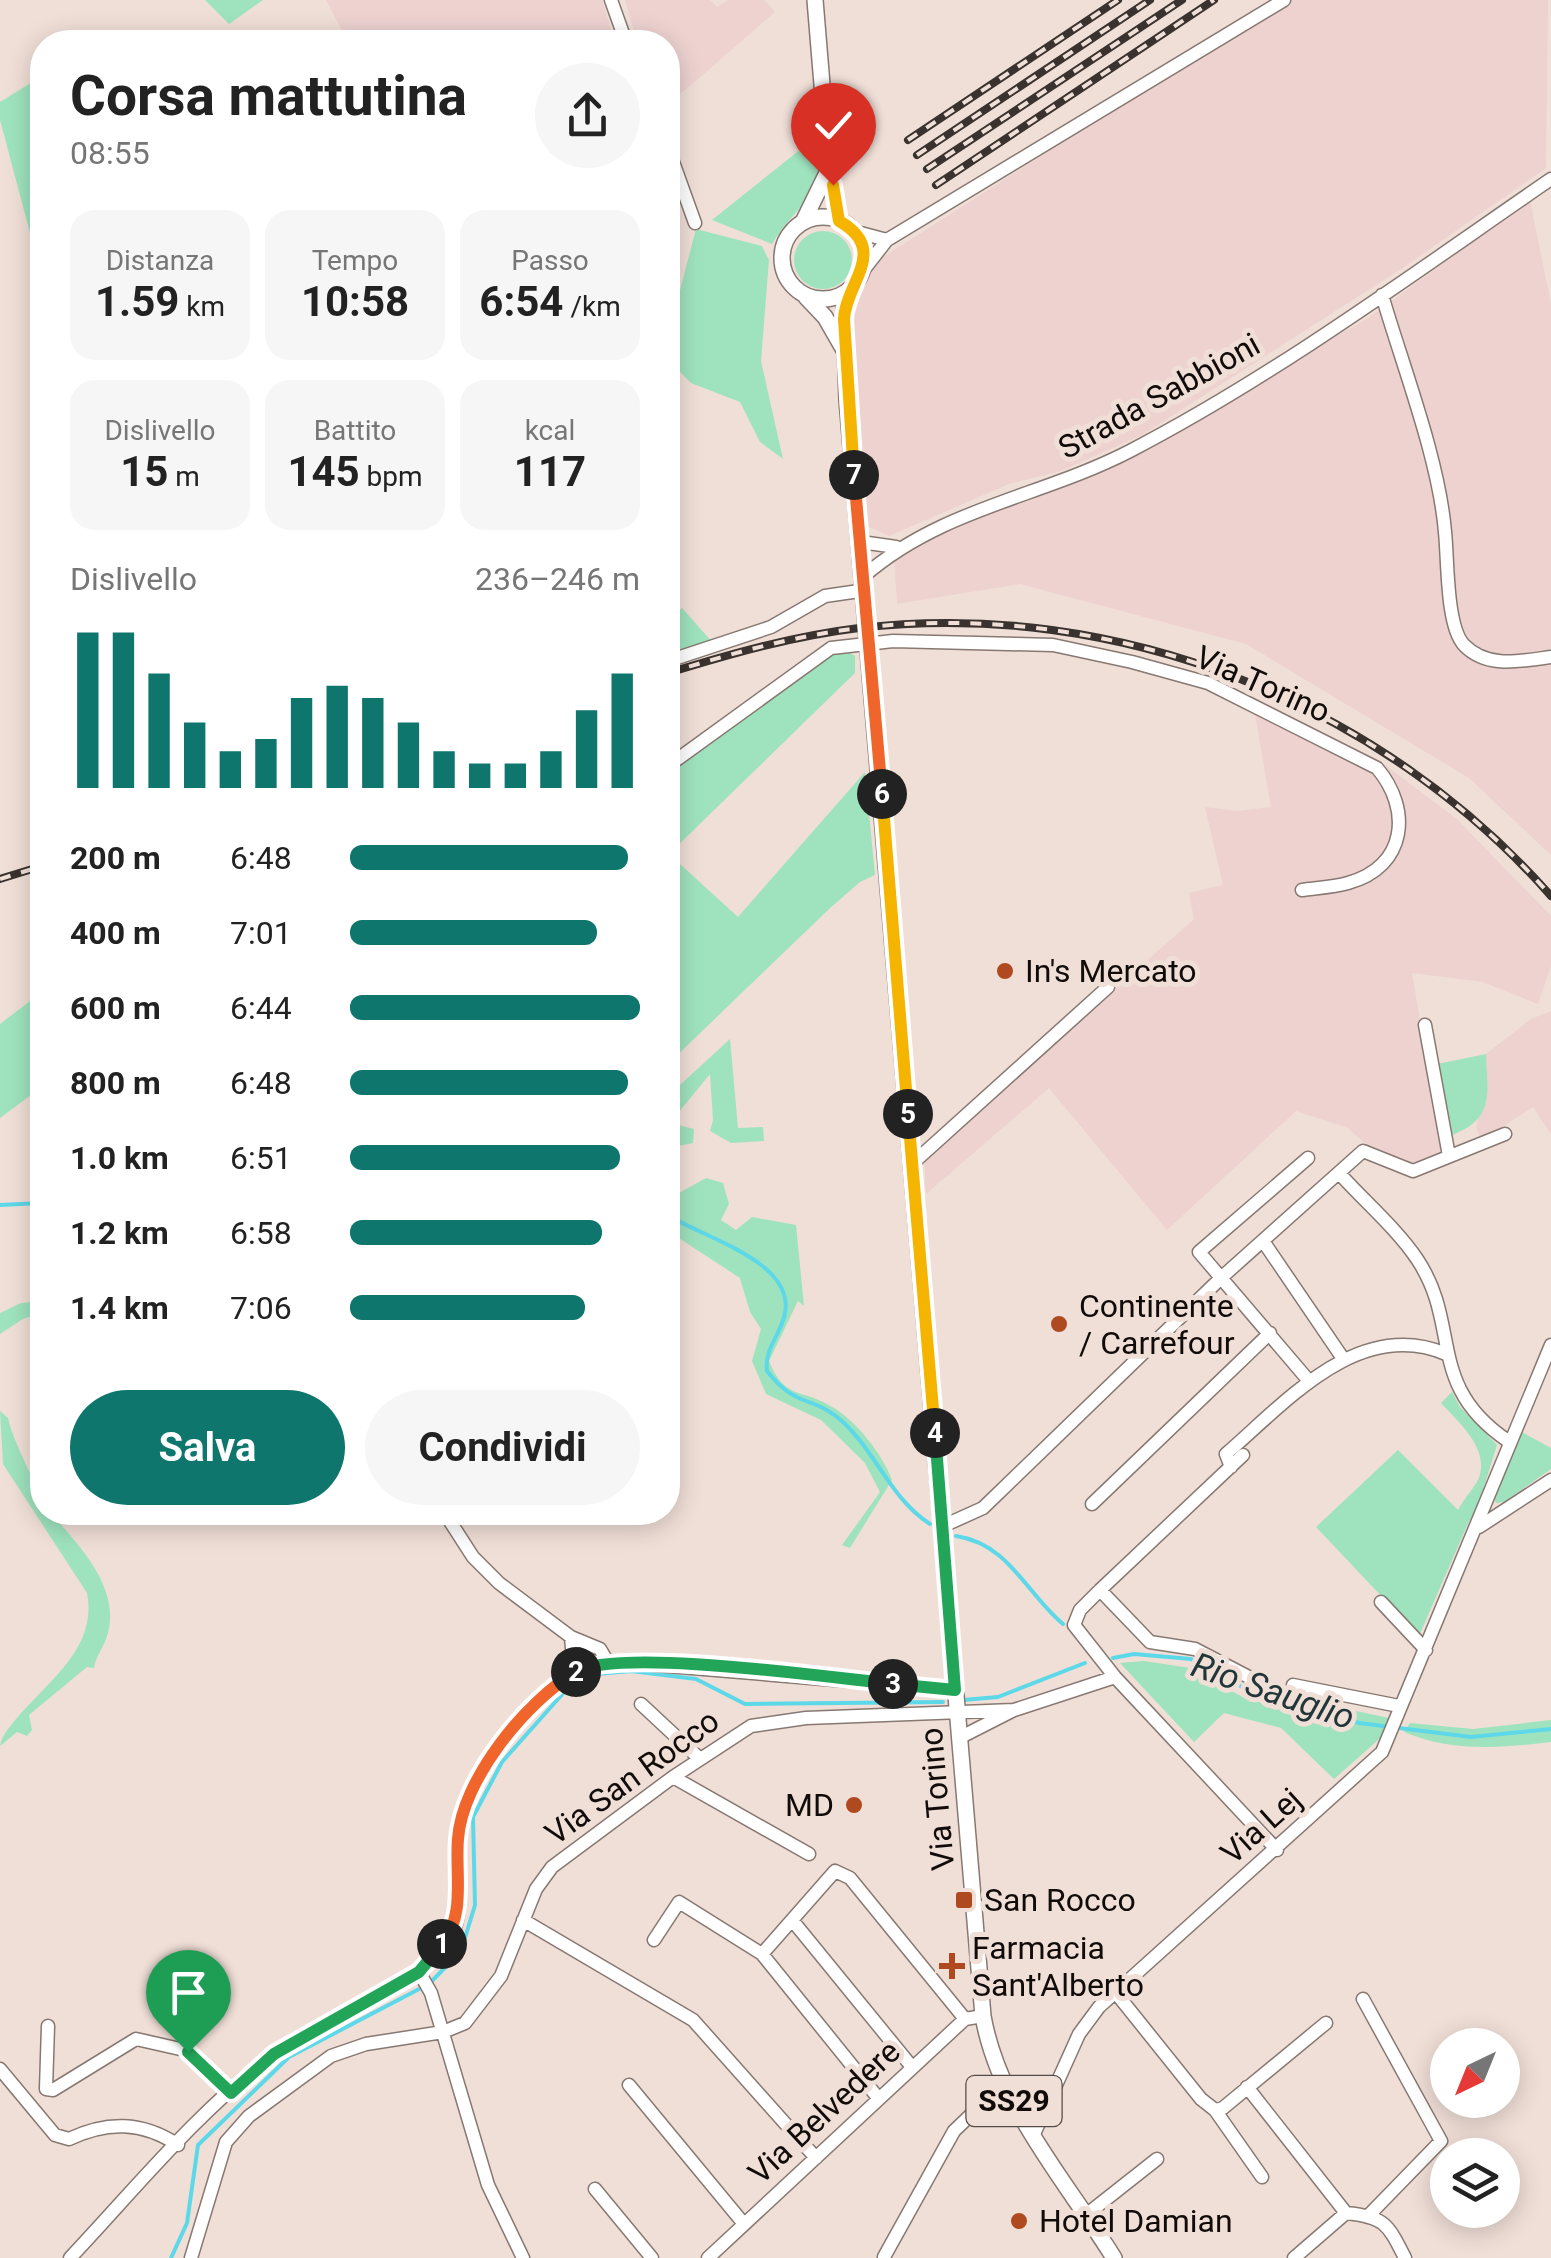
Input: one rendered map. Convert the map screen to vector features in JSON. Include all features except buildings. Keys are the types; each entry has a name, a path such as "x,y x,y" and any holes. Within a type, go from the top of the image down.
{"main road":[{"path":"815,0 829,169 839,221"},
{"path":"803,222 824,218 839,221 854,231 864,252 859,277 832,298 804,294 791,283 782,262 789,236 803,222 829,169"},
{"name":"Via Torino","path":"859,277 844,310 844,350 983,2016 989,2051 1004,2084 1114,2258"},
{"name":"Via Torino","path":"804,294 825,318 844,350"}],"street":[{"path":"611,0 622,30"},
{"path":"859,277 887,240 1284,0"},
{"name":"Strada Sabbioni","path":"865,583 896,547 1019,492 1061,481 1140,445 1217,402 1551,179"},
{"path":"680,181 695,223"},
{"path":"854,231 887,240"},
{"path":"1382,295 1444,510 1453,617 1460,642 1479,657 1508,662 1551,656"},
{"path":"861,542 896,547"},
{"path":"680,657 771,627 825,596 865,583"},
{"path":"680,757 811,660 832,648 869,642"},
{"name":"Via Torino","path":"869,642 1054,644 1132,662 1208,683 1377,768 1394,788 1401,820 1398,846 1377,870 1351,882 1302,890"},
{"path":"912,1163 1108,987"},
{"path":"1426,1025 1449,1156"},
{"path":"943,1526 983,1508 1222,1278 1364,1151 1414,1171 1505,1134"},
{"path":"1308,1158 1199,1252 1309,1382"},
{"path":"1339,1173 1418,1260 1434,1296 1446,1354 1466,1405 1508,1441"},
{"path":"1263,1240 1344,1360"},
{"path":"1092,1504 1270,1333"},
{"path":"1231,1467 1226,1454 1309,1382 1344,1360 1380,1344 1430,1347 1446,1354"},
{"name":"Via Lej","path":"1034,2134 1079,2034 1116,1993 1382,1752 1479,1527 1508,1441 1551,1345"},
{"path":"1243,1455 1080,1610 1074,1625 1115,1676 1277,1850"},
{"path":"1479,1527 1551,1480"},
{"path":"452,1525 473,1557 499,1583 571,1637 600,1649 606,1660"},
{"path":"1100,1590 1150,1642 1196,1649 1262,1684"},
{"path":"1381,1602 1426,1650"},
{"path":"566,1678 574,1646 571,1637"},
{"path":"70,2258 178,2145 274,2054 421,1975 454,1930 458,1838 466,1804 492,1754 566,1678 606,1660 955,1690"},
{"path":"959,1738 1014,1710 1115,1676"},
{"path":"1292,1685 1397,1712"},
{"path":"641,1704 700,1760"},
{"name":"Via San Rocco","path":"190,2258 226,2142 249,2116 331,2056 366,2044 443,2032 465,2022 501,1976 522,1920 552,1867 673,1777 751,1726 806,1718 1014,1710"},
{"path":"673,1777 809,1854"},
{"path":"762,1954 835,1871 842,1873 964,2019 983,2016"},
{"path":"654,1940 679,1902 762,1954 879,2099"},
{"path":"522,1920 692,2020 816,2158"},
{"path":"792,1920 912,2067"},
{"path":"421,1975 431,1993 488,2185 523,2258"},
{"path":"1116,1993 1201,2099 1215,2110 1262,2178"},
{"path":"1363,1999 1440,2141 1369,2215"},
{"name":"Via Belvedere","path":"708,2258 964,2019"},
{"path":"1215,2110 1326,2022"},
{"path":"48,2026 46,2088 53,2090 136,2039 188,2052 231,2093"},
{"path":"0,2069 55,2134 69,2139 98,2126 153,2128 178,2145"},
{"path":"629,2084 744,2224"},
{"path":"884,2257 954,2131 1004,2084"},
{"path":"1248,2087 1346,2213"},
{"path":"1086,2215 1158,2159"},
{"path":"594,2189 652,2258"},
{"path":"1294,2258 1346,2213 1369,2215 1389,2225 1405,2258"}],"shaded area":[{"path":"326,0 602,0 611,30 342,30"},
{"path":"625,0 710,0 717,7 729,0 764,0 775,12 680,95 680,30 634,30"},
{"path":"1285,0 1548,0 1546,168 1401,269 1142,435 1061,471 1009,484 889,536 867,526 851,344 852,305 874,263"},
{"path":"1530,200 1551,304 1551,855 1469,778 1246,644 1020,584 897,604 894,556 1180,428 1368,318"},
{"path":"1252,696 1384,764 1458,820 1551,916 1551,966 1538,1004 1483,982 1412,973 1442,1152 1410,1164 1367,1145 1348,1128 1296,1111 1167,1230 1049,1088 926,1194 924,1159 1194,919 1189,893 1223,885 1205,807 1237,811 1271,807"},
{"path":"1551,1011 1551,1134 1533,1107 1481,1141 1476,1127 1487,1091 1486,1054 1531,1019"}],"green space":[{"path":"205,0 263,0 229,24"},
{"path":"30,83 30,233 0,120 0,102"},
{"path":"801,149 820,150 816,180 805,202 772,244 712,220"},
{"path":"696,229 762,246 769,260 761,361 783,459 760,442 740,402 691,383 680,372 680,290"},
{"path":"823,231 844,239 852,260 844,281 823,289 802,281 794,260 802,239"},
{"path":"682,608 713,643 680,652"},
{"path":"831,655 855,656 855,673 680,843 680,762"},
{"path":"865,772 875,875 860,882 680,1052 680,864 738,917"},
{"path":"30,1001 30,1096 0,1118 0,1024"},
{"path":"730,1039 738,1128 763,1127 764,1141 731,1143 710,1131 710,1074 680,1111 680,1085"},
{"path":"1486,1054 1487,1095 1481,1114 1464,1130 1449,1136 1437,1064"},
{"path":"680,1126 694,1129 693,1143 680,1146"},
{"path":"706,1178 723,1183 729,1204 721,1220 736,1230 752,1217 796,1225 804,1306 798,1301 769,1361 782,1383 834,1408 852,1422 876,1450 892,1480 850,1548 842,1545 880,1492 865,1463 821,1420 766,1394 752,1361 761,1329 750,1312 740,1278 680,1239 680,1192"},
{"path":"30,1302 30,1317 0,1334 0,1313"},
{"path":"1452,1392 1460,1407 1497,1445 1474,1519 1469,1521 1419,1636 1316,1527 1398,1450 1458,1510 1477,1482 1481,1459 1472,1438 1441,1403"},
{"path":"0,1411 8,1418 30,1474 30,1505 3,1464"},
{"path":"1520,1431 1551,1448 1551,1469 1504,1502 1496,1503 1493,1495"},
{"path":"43,1525 61,1525 96,1570 109,1603 110,1621 94,1668 87,1667 29,1715 32,1730 27,1736 17,1732 0,1746 16,1719 78,1647 88,1613 87,1593"},
{"path":"1144,1661 1191,1668 1246,1699 1273,1705 1276,1694 1389,1718 1386,1733 1334,1779 1281,1728 1224,1713 1194,1742 1120,1663"},
{"path":"1551,1720 1551,1742 1514,1746 1458,1746 1404,1732 1410,1723 1473,1729"}],"waterway":[{"path":"0,1205 30,1204"},
{"path":"680,1221 743,1253 776,1279 784,1295 785,1313 768,1355 767,1371 787,1391 843,1422 905,1502 930,1524"},
{"path":"956,1536 974,1541 1003,1559 1063,1624"},
{"name":"Rio Sauglio","path":"1113,1658 1134,1654 1191,1659 1246,1689 1359,1723 1471,1737 1551,1729"},
{"name":"Rio Sauglio","path":"963,1700 998,1697 1085,1663"},
{"name":"Rio Sauglio","path":"431,1982 461,1951 475,1905 473,1817 502,1762 566,1690 597,1674 631,1671 696,1679 745,1704 943,1702"},
{"name":"Rio Sauglio","path":"171,2258 187,2223 198,2145 289,2057 423,1987"}],"railway":[{"path":"908,140 1118,0"},
{"path":"917,155 1150,0"},
{"path":"927,169 1182,0"},
{"path":"936,185 1214,0"},
{"path":"680,670 834,631 956,623 1052,630 1146,648 1238,678 1325,718 1407,768 1483,828 1551,896"},
{"path":"0,879 30,870"}],"place":[{"name":"In's Mercato","path":"1005,971"},
{"name":"Continente / Carrefour","path":"1059,1324"},
{"name":"MD","path":"854,1805"},
{"name":"San Rocco","path":"964,1900"},
{"name":"Farmacia Sant'Alberto","path":"952,1966"},
{"name":"Hotel Damian","path":"1019,2221"}],"route":[{"path":"188,2052 231,2093 274,2054 419,1972 454,1930 458,1838 466,1804 492,1754 541,1701 566,1678 588,1665 606,1660 657,1662 955,1690 844,350 844,310 862,272 864,252 854,231 839,221 833,185"}]}
